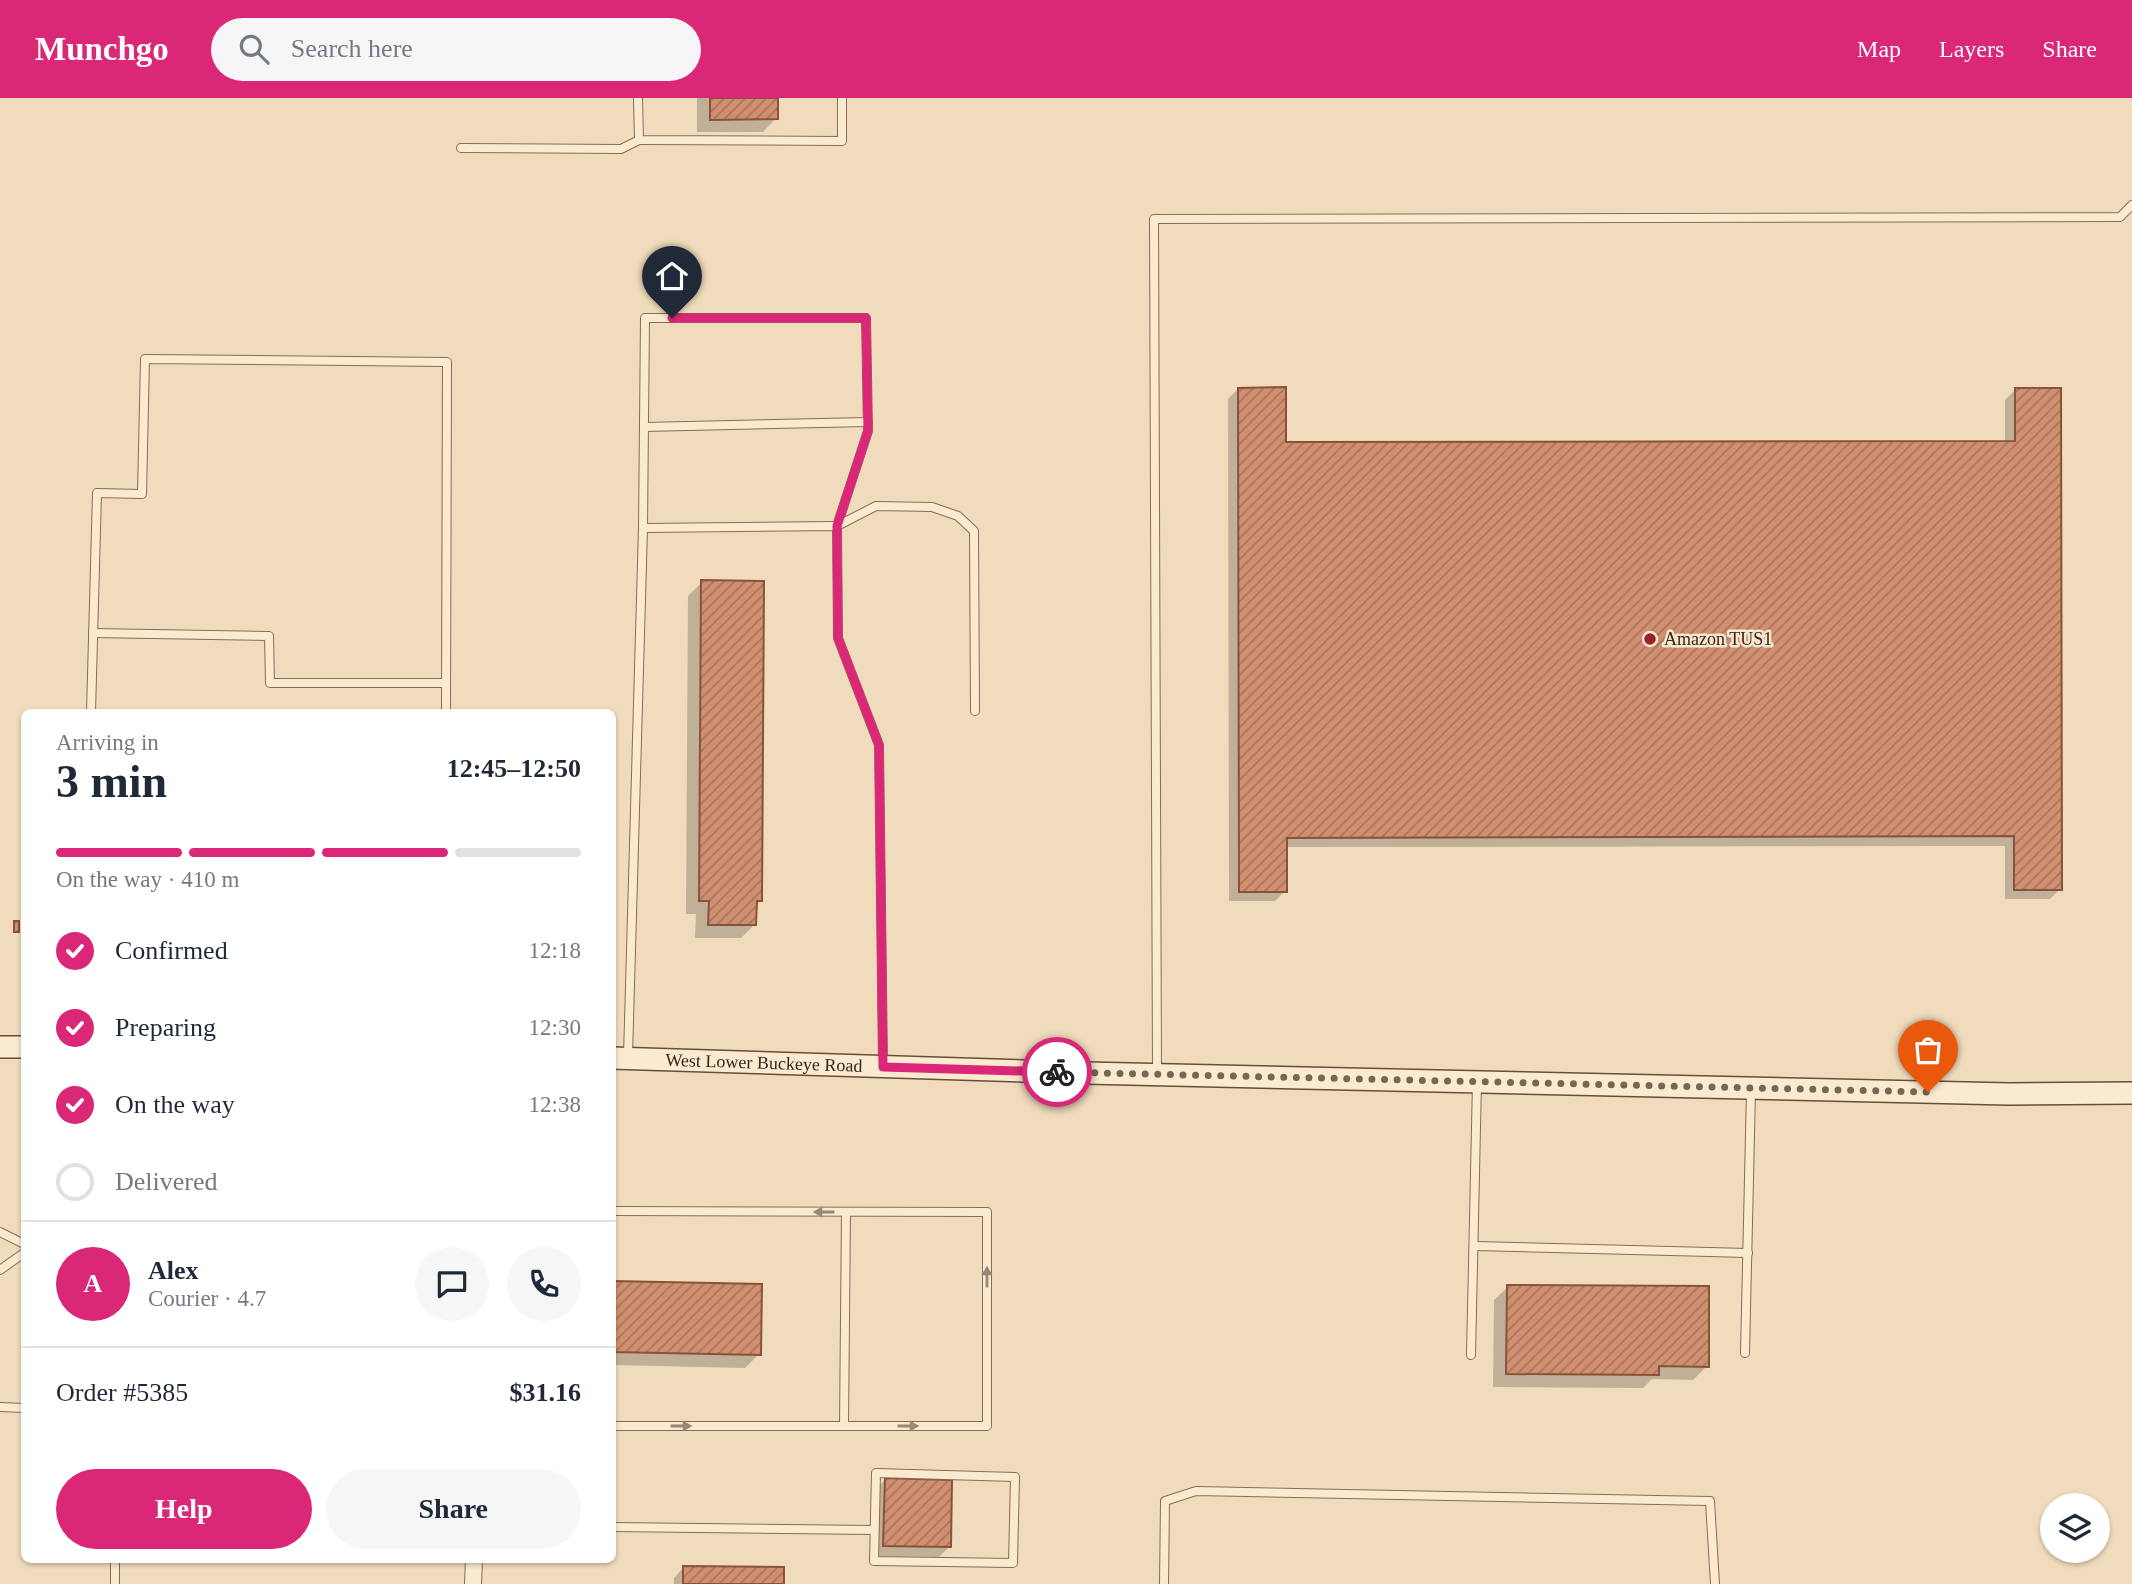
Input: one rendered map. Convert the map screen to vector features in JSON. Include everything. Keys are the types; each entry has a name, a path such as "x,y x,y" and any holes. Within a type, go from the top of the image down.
{"main road":[{"path":"0,1047 21,1047"},
{"name":"West Lower Buckeye Road","path":"620,1059 1477,1082 2132,1093"}],"street":[{"path":"473,1584 474,1563"}],"lane":[{"path":"638,98 639,140"},
{"path":"461,148 621,149 639,140 842,141 842,98"},
{"path":"1157,1074 1154,219 2120,217 2132,205"},
{"path":"620,1059 643,528 645,318 866,318 868,431 837,526 838,638 879,745 883,1067"},
{"path":"90,709 97,494 142,494 145,359 447,362 446,709"},
{"path":"644,427 868,422"},
{"path":"643,528 837,526 876,506 932,507 958,516 974,531 975,711"},
{"path":"93,633 269,636 270,683 446,683"},
{"path":"1471,1355 1477,1082"},
{"path":"1745,1353 1751,1088"},
{"path":"616,1211 987,1212 987,1426 616,1426"},
{"path":"844,1426 846,1212"},
{"path":"0,1232 21,1242"},
{"path":"1474,1246 1748,1253"},
{"path":"0,1270 21,1255"},
{"path":"0,1407 21,1408"},
{"path":"876,1473 1015,1477 1013,1563 874,1561 874,1530 876,1473"},
{"path":"1164,1584 1165,1501 1196,1491 1710,1501 1715,1584"},
{"path":"616,1527 874,1530"},
{"path":"115,1563 115,1584"}],"building":[{"path":"710,98 778,98 778,119 710,120"},
{"name":"Amazon TUS1","path":"1286,387 1286,442 2015,441 2015,388 2061,388 2062,890 2014,890 2014,836 1287,838 1287,892 1239,892 1238,388"},
{"path":"701,580 764,581 762,901 757,901 756,925 708,925 709,901 699,901"},
{"path":"14,921 19,921 19,932 14,932"},
{"path":"616,1281 762,1284 761,1355 616,1352"},
{"path":"1507,1285 1709,1286 1709,1367 1659,1366 1659,1375 1506,1374"},
{"path":"885,1478 952,1480 951,1547 883,1546"},
{"path":"683,1566 784,1567 784,1584 683,1584"}],"way so far":[{"path":"1057,1072 1928,1092"}],"place":[{"name":"Amazon TUS1","path":"1650,639"}],"route":[{"path":"672,318 866,318 868,431 837,526 838,638 879,745 883,1067 1057,1072"}]}
